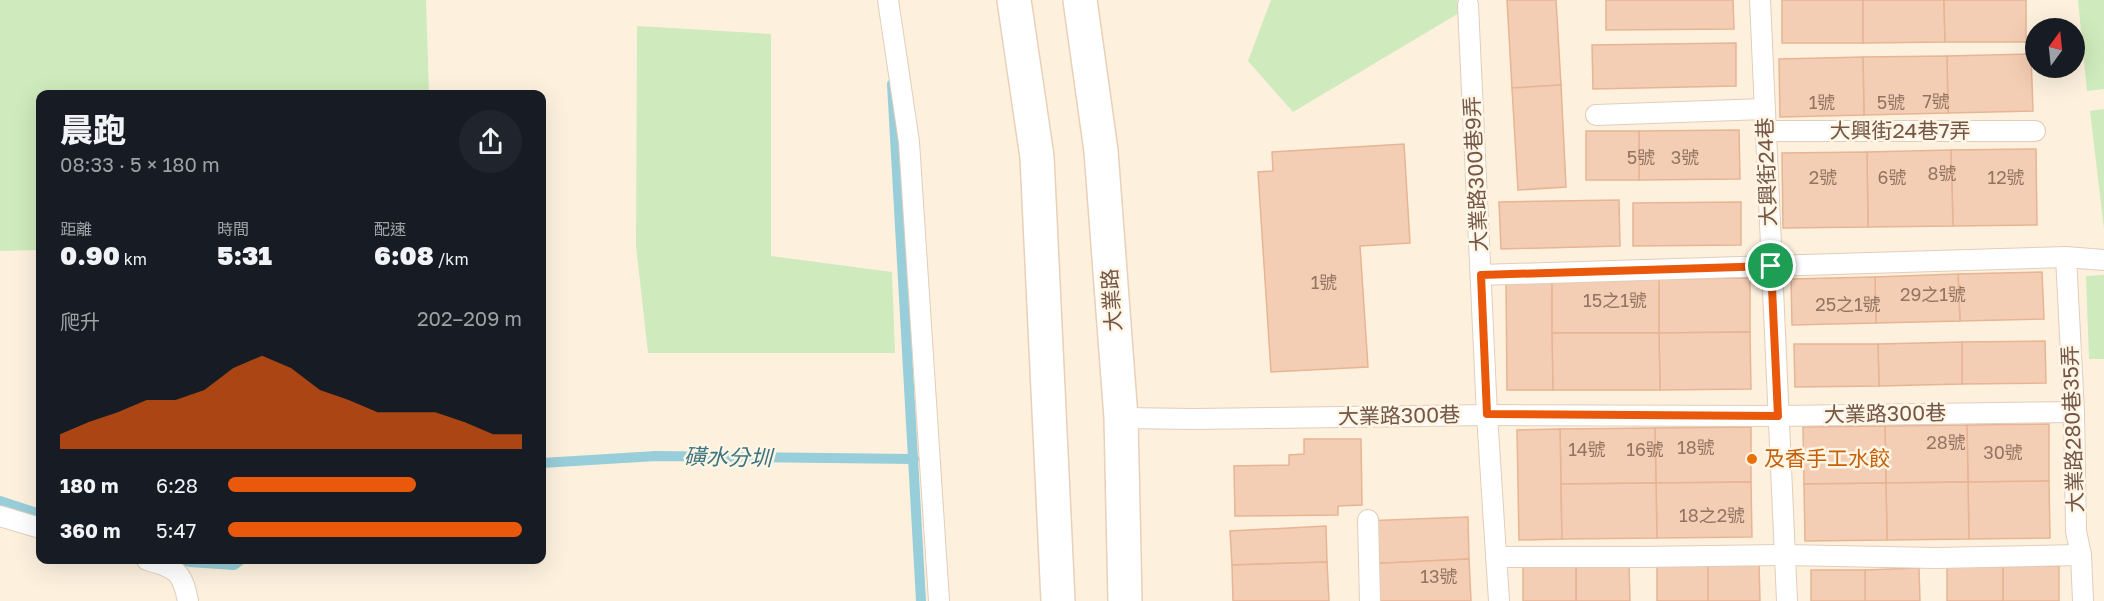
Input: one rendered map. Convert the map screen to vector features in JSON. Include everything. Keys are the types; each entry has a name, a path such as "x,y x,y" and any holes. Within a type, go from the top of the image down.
{"main road":[{"path":"1014,0 1037,157 1058,601"},
{"name":"大業路","path":"1080,0 1101,151 1121,418 1125,601"}],"lane":[{"path":"888,0 909,142 939,601"},
{"name":"大興街24巷","path":"1761,0 1786,601"},
{"name":"大業路300巷9弄","path":"1468,5 1487,414 1499,601"},
{"path":"1596,115 1764,109"},
{"name":"大興街24巷7弄","path":"1766,132 2035,131"},
{"path":"1481,275 2066,257 2104,260"},
{"name":"大業路280巷35弄","path":"2066,257 2074,412 2076,531 2081,555 2083,601"},
{"name":"大業路300巷","path":"1121,418 1487,414 1778,416 2074,412"},
{"path":"0,516 36,527"},
{"path":"1368,520 1370,601"},
{"path":"1496,557 1784,555 1935,558 2081,555"},
{"path":"159,564 175,569 184,583 188,601"}],"green space":[{"path":"0,0 426,0 429,90 36,90 36,250 0,251"},
{"path":"1271,0 1457,0 1459,13 1293,112 1248,61"},
{"path":"2078,0 2104,0 2104,89 2087,91 2085,18 2080,18"},
{"path":"637,26 771,34 771,256 892,272 895,353 648,353 636,246"},
{"path":"2104,109 2104,229 2090,111"},
{"path":"2104,275 2104,359 2089,359 2086,276"}],"building":[{"path":"1507,0 1556,0 1561,85 1512,88"},
{"path":"1606,0 1733,0 1734,29 1606,30"},
{"path":"1782,0 1863,0 1863,43 1782,43"},
{"path":"1863,0 1944,0 1945,42 1863,43"},
{"path":"1944,0 2026,0 2025,42 1945,42"},
{"path":"1736,43 1736,86 1593,89 1592,45"},
{"path":"2025,54 2025,78 2032,78 2033,111 1948,113 1947,56"},
{"path":"1947,56 1948,113 1864,115 1863,57"},
{"path":"1863,57 1864,115 1780,117 1779,59"},
{"path":"1561,85 1566,187 1518,190 1512,88"},
{"path":"1739,130 1740,179 1639,180 1639,131"},
{"path":"1586,131 1639,131 1639,180 1586,180"},
{"path":"1404,144 1410,243 1360,246 1368,367 1271,372 1258,172 1273,171 1272,152"},
{"path":"2036,149 2037,225 1953,226 1951,150"},
{"path":"1951,150 1953,226 1868,227 1867,152"},
{"path":"1867,152 1868,227 1783,228 1782,153"},
{"path":"1619,200 1620,246 1501,249 1499,202"},
{"path":"1741,202 1741,245 1633,246 1633,203"},
{"path":"2042,272 2044,319 1960,321 1958,274"},
{"path":"1958,274 1960,321 1876,323 1875,277"},
{"path":"1875,277 1876,323 1792,325 1791,279"},
{"path":"1750,278 1750,332 1659,333 1659,279"},
{"path":"1552,279 1553,390 1507,390 1506,280"},
{"path":"1552,279 1659,279 1659,333 1552,333"},
{"path":"1750,332 1751,389 1660,390 1659,333"},
{"path":"1552,333 1659,333 1660,390 1553,390"},
{"path":"2045,341 2046,383 1962,384 1962,342"},
{"path":"1962,342 1962,384 1879,386 1878,344"},
{"path":"1794,344 1878,344 1879,386 1795,387"},
{"path":"2049,424 2049,481 1968,482 1967,425"},
{"path":"1967,425 1968,482 1886,483 1885,426"},
{"path":"1885,426 1886,483 1804,484 1803,427"},
{"path":"1751,427 1751,482 1656,483 1655,428"},
{"path":"1655,428 1656,483 1561,484 1560,429"},
{"path":"1560,429 1562,539 1519,540 1517,430"},
{"path":"1304,439 1361,439 1362,505 1338,506 1338,515 1235,516 1234,466 1289,465 1289,455 1304,454"},
{"path":"2049,481 2050,538 1969,539 1968,482"},
{"path":"1751,482 1752,537 1657,538 1656,483"},
{"path":"1968,482 1969,539 1887,540 1886,483"},
{"path":"1656,483 1657,538 1562,539 1561,484"},
{"path":"1886,483 1887,540 1805,541 1804,484"},
{"path":"1468,517 1469,559 1364,564 1362,521"},
{"path":"1326,526 1327,562 1232,565 1230,531"},
{"path":"1469,559 1471,601 1365,601 1364,564"},
{"path":"1327,562 1329,601 1233,601 1232,565"},
{"path":"1759,562 1760,601 1708,601 1708,563"},
{"path":"1708,563 1708,601 1657,601 1657,564"},
{"path":"1629,565 1630,601 1576,601 1576,566"},
{"path":"1576,566 1576,601 1523,601 1523,567"},
{"path":"2003,566 2059,566 2059,601 2003,601"},
{"path":"2003,566 2003,601 1947,601 1947,567"},
{"path":"1919,568 1920,601 1865,601 1865,570"},
{"path":"1811,570 1865,570 1865,601 1811,601"}],"waterway":[{"path":"892,84 921,601"},
{"name":"磺水分圳","path":"546,463 656,456 914,459"},
{"name":"磺水分圳","path":"0,501 36,513"},
{"name":"磺水分圳","path":"219,564 235,564"}],"place":[{"name":"及香手工水餃","path":"1752,459"}],"route":[{"path":"1771,266 1778,416 1487,414 1481,275 1771,266"}]}
